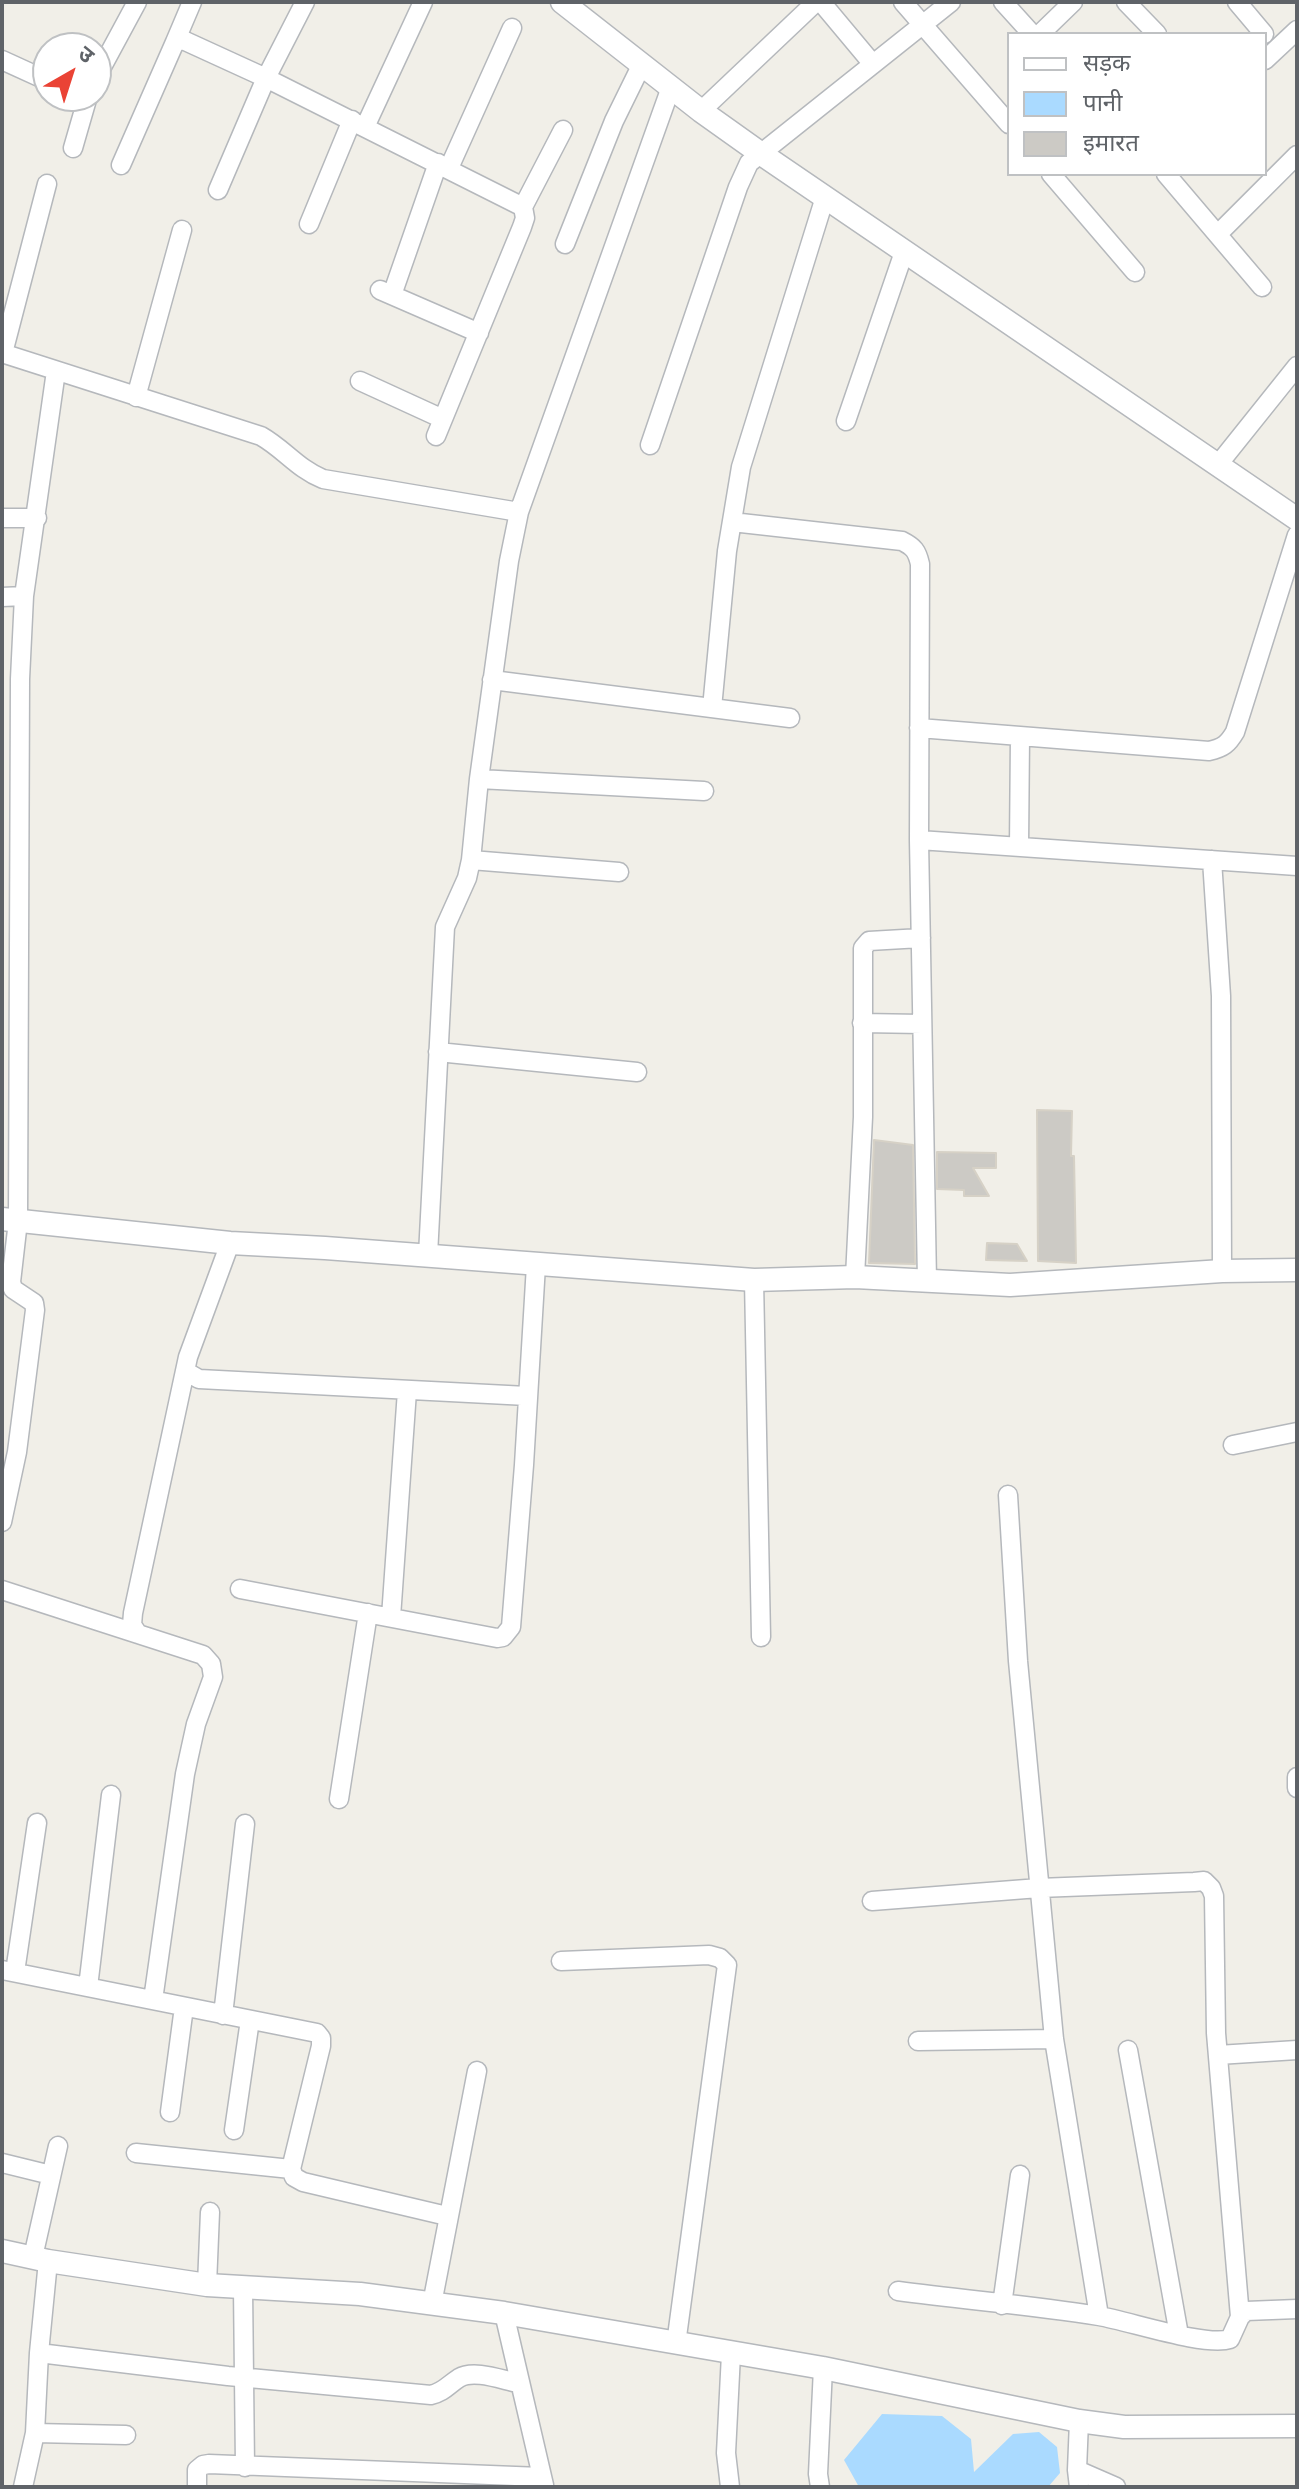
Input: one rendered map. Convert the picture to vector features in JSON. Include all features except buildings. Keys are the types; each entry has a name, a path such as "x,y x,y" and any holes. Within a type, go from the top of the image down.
{"street":[{"path":"112,48 137,2"},
{"path":"121,165 192,2"},
{"path":"218,190 266,78 305,2"},
{"path":"309,224 423,2"},
{"path":"701,111 818,2 872,63"},
{"path":"903,2 1007,122"},
{"path":"650,445 738,187 749,163 951,2"},
{"path":"1003,2 1030,32"},
{"path":"1042,32 1073,2"},
{"path":"1126,2 1155,32"},
{"path":"1237,2 1258,32"},
{"path":"564,3 701,111 760,153 1297,519"},
{"path":"479,333 386,292 443,166 512,28"},
{"path":"1267,45 1297,30"},
{"path":"175,42 183,40 266,78 523,207"},
{"path":"2,60 32,74"},
{"path":"565,244 614,121 642,64"},
{"path":"428,1255 445,927 467,878 471,860 492,680 519,512 671,87"},
{"path":"73,148 82,112"},
{"path":"360,381 440,427 525,218 523,207 563,130"},
{"path":"1218,234 1297,155"},
{"path":"1053,176 1135,272"},
{"path":"1168,176 1262,287"},
{"path":"47,184 2,353 261,436 274,443 307,473 323,479 519,512"},
{"path":"712,708 741,467 825,197"},
{"path":"136,397 182,230"},
{"path":"846,421 904,252"},
{"path":"1217,466 1297,366"},
{"path":"2,1522 17,1452 35,1310 34,1303 11,1285 11,679 37,518 56,371"},
{"path":"2,518 37,518"},
{"path":"732,522 902,541 917,552 920,564 919,840 927,1281"},
{"path":"919,728 1209,751 1221,749 1235,732 1297,535"},
{"path":"2,597 24,596"},
{"path":"492,680 790,718"},
{"path":"1019,847 1020,736"},
{"path":"479,779 704,791"},
{"path":"919,840 1297,866"},
{"path":"471,860 619,872"},
{"path":"1212,860 1221,996 1222,1271"},
{"path":"855,1277 863,1130 864,945 874,941 921,938"},
{"path":"862,1023 922,1024"},
{"path":"438,1052 637,1072"},
{"path":"10,1220 230,1243 754,1280 855,1277 1010,1285 1222,1271 1297,1270"},
{"path":"138,1634 132,1625 133,1613 185,1371 230,1243"},
{"path":"240,1589 503,1637 511,1627 536,1265"},
{"path":"754,1280 761,1637"},
{"path":"185,1371 199,1379 527,1396"},
{"path":"391,1617 407,1391"},
{"path":"1233,1445 1297,1432"},
{"path":"1008,1495 1018,1661 1054,2039 1099,2316"},
{"path":"2,1590 203,1655 211,1664 213,1677 196,1724 185,1774 153,2000"},
{"path":"339,1799 368,1613"},
{"path":"1297,1777 1297,1788"},
{"path":"88,1987 111,1795"},
{"path":"37,1823 8,1971 317,2033 321,2038 291,2169 294,2177 303,2182 447,2216"},
{"path":"223,2015 245,1824"},
{"path":"872,1901 1039,1888 1204,1881 1211,1888 1214,1896 1218,2055 1240,2317"},
{"path":"561,1961 709,1955 720,1958 727,1965 676,2344"},
{"path":"170,2112 184,2007"},
{"path":"234,2130 250,2020"},
{"path":"918,2041 1054,2039"},
{"path":"1128,2050 1179,2335"},
{"path":"1218,2055 1297,2050"},
{"path":"432,2304 477,2071"},
{"path":"23,2487 35,2433 40,2259 58,2146"},
{"path":"136,2153 291,2169"},
{"path":"2,2163 51,2175"},
{"path":"1002,2305 1020,2175"},
{"path":"207,2285 210,2212"},
{"path":"2,2251 207,2285 360,2294 504,2313 823,2368 1079,2421 1124,2427 1297,2426"},
{"path":"243,2288 245,2467"},
{"path":"898,2291 1099,2316 1179,2335 1226,2341 1246,2311 1297,2309"},
{"path":"197,2487 197,2470 203,2465 543,2482 504,2313"},
{"path":"39,2353 431,2395 442,2393 463,2376 518,2383"},
{"path":"730,2487 726,2453 731,2354"},
{"path":"820,2487 823,2368"},
{"path":"1079,2421 1078,2478 1116,2487"},
{"path":"35,2433 126,2435"}],"water":[{"path":"882,2414 942,2416 971,2439 974,2472 1013,2434 1039,2432 1057,2447 1060,2473 1048,2487 859,2487 844,2460"}]}
